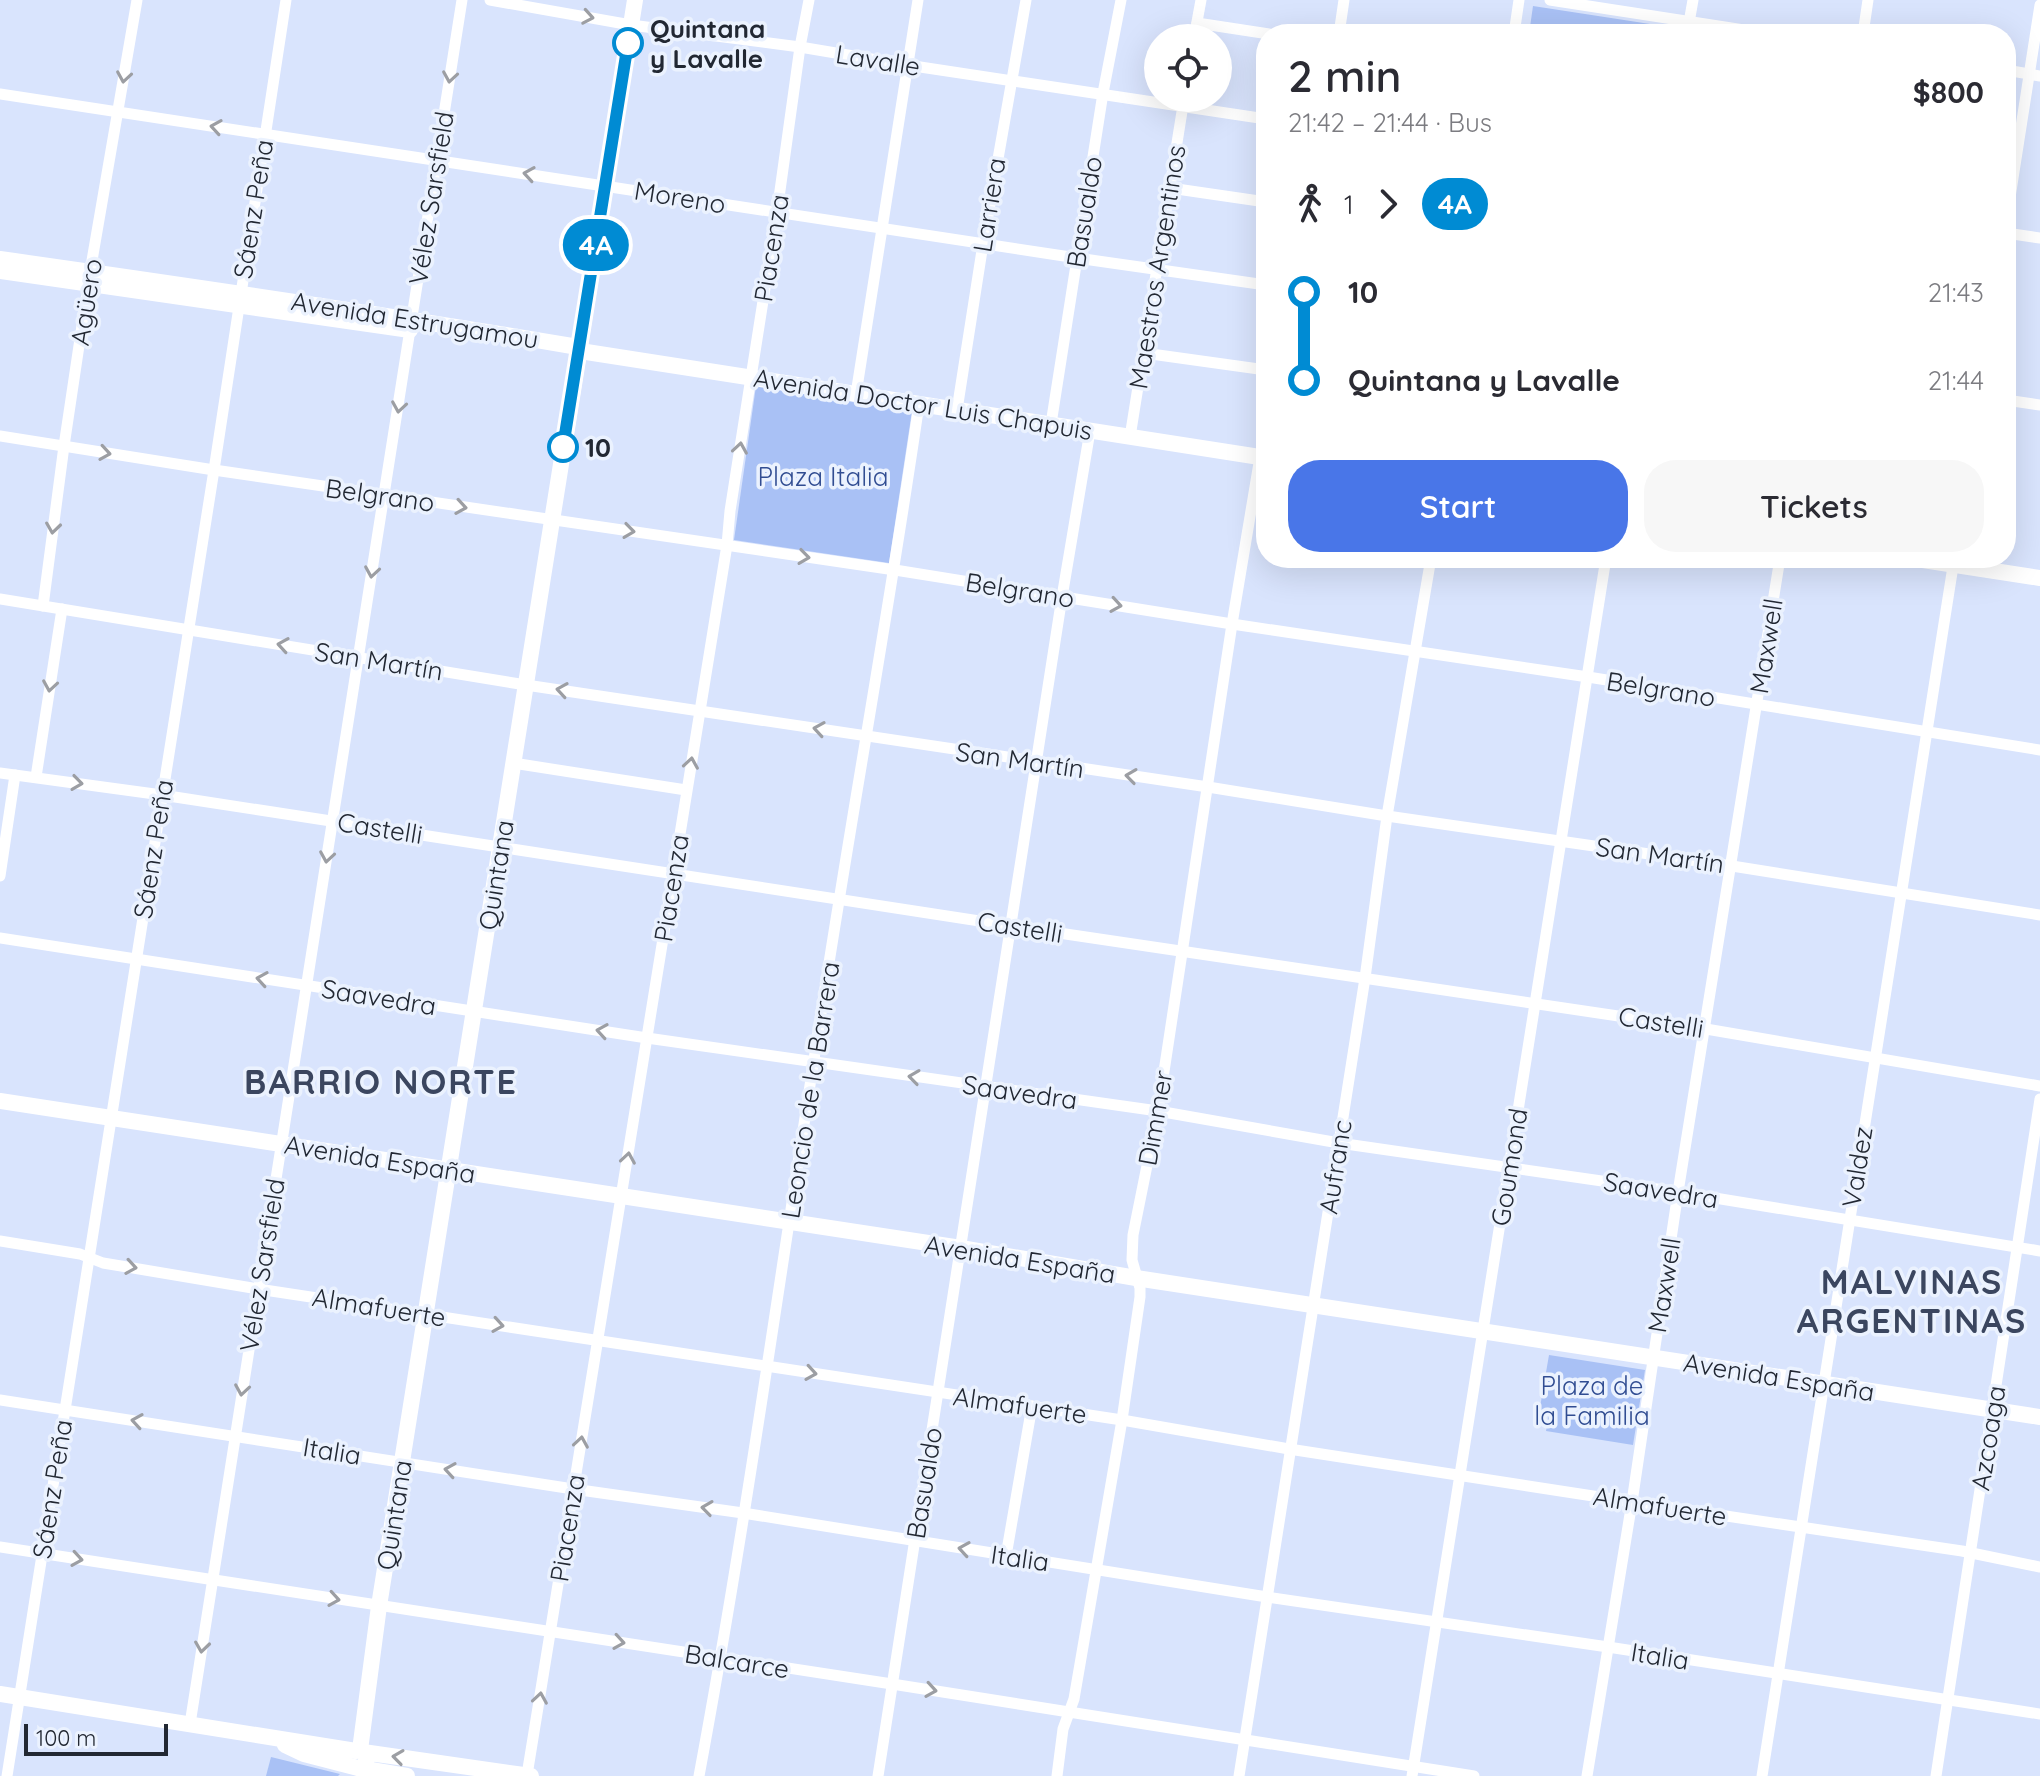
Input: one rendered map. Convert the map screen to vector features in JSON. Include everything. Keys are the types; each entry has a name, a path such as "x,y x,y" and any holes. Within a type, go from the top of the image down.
{"main road":[{"name":"Quintana","path":"358,1758 379,1606 635,0"},
{"name":"Avenida Estrugamou","path":"0,259 89,278"},
{"name":"Avenida Estrugamou","path":"0,271 89,278 240,299 412,325 571,356 580,351"},
{"name":"Avenida Doctor Luis Chapuis","path":"580,351 1256,457"},
{"path":"1989,568 2040,578"},
{"name":"Avenida España","path":"0,1101 2040,1417"},
{"path":"0,1694 270,1736 358,1758 407,1776"},
{"path":"358,1758 529,1776"}],"street":[{"name":"Agüero","path":"43,606 89,278 137,0"},
{"name":"Sáenz Peña","path":"7,1776 286,0"},
{"name":"Vélez Sarsfield","path":"190,1724 462,0"},
{"name":"Lavalle","path":"490,0 631,25 1144,98"},
{"name":"Piacenza","path":"529,1776 727,545 809,0"},
{"path":"856,394 918,0"},
{"name":"Larriera","path":"957,410 1010,80 1026,0"},
{"name":"Basualdo","path":"1051,424 1103,93 1121,0"},
{"path":"1201,0 1197,23 1256,32"},
{"path":"1340,24 1344,0"},
{"path":"1515,24 1519,0"},
{"path":"1550,0 1668,24"},
{"path":"1689,24 1693,0"},
{"path":"1864,24 1868,0"},
{"path":"2016,172 2035,75 2040,5"},
{"name":"Moreno","path":"0,94 1256,284"},
{"name":"Maestros Argentinos","path":"1130,437 1182,112"},
{"name":"Lavalle","path":"1232,112 1256,117"},
{"path":"1170,188 1256,201"},
{"path":"2016,234 2040,238"},
{"path":"1144,353 1256,369"},
{"path":"2016,401 2040,405"},
{"name":"Leoncio de la Barrera","path":"699,1776 768,1367 813,1063 895,570 919,404"},
{"name":"Basualdo","path":"878,1776 1090,431"},
{"name":"Belgrano","path":"0,436 895,570 2040,750"},
{"name":"Dimmer","path":"1057,1776 1063,1729 1074,1699 1122,1420 1140,1297 1132,1260 1133,1235 1158,1111 1232,624 1256,495"},
{"name":"Aufranc","path":"1239,1776 1365,978 1387,816 1429,568"},
{"name":"Goumond","path":"1412,1772 1604,568"},
{"name":"Maxwell","path":"1587,1776 1778,568"},
{"name":"Valdez","path":"1762,1776 1953,568"},
{"name":"San Martín","path":"0,599 526,685 2040,915"},
{"path":"36,777 62,609"},
{"path":"513,763 686,790"},
{"name":"Castelli","path":"0,773 1706,1029 2040,1086"},
{"path":"0,876 15,775"},
{"name":"Saavedra","path":"0,938 813,1063 1158,1111 1339,1143 1678,1192 2040,1251"},
{"name":"Azcoaga","path":"1936,1776 2040,1099"},
{"name":"Almafuerte","path":"0,1241 88,1257 103,1263 258,1289 1122,1420 1289,1449 1971,1553 2040,1567"},
{"name":"Italia","path":"0,1400 2040,1714"},
{"path":"1006,1556 1032,1406"},
{"name":"Balcarce","path":"0,1547 1245,1739 1412,1772 1474,1776"}],"green space":[{"path":"1533,6 1650,24 1530,24"},
{"name":"Plaza Italia","path":"756,386 912,411 889,563 734,540"},
{"name":"Plaza de la Familia","path":"1549,1355 1645,1370 1633,1445 1546,1431 1549,1415 1539,1413"},
{"path":"271,1757 340,1774 266,1776"}],"bus line":[{"name":"4A","path":"563,447 628,43"}],"place":[{"name":"Quintana y Lavalle","path":"628,43"},
{"name":"10","path":"563,447"}],"district":[{"name":"BARRIO NORTE","path":"381,1081"},
{"name":"MALVINAS ARGENTINAS","path":"1912,1300"}]}
